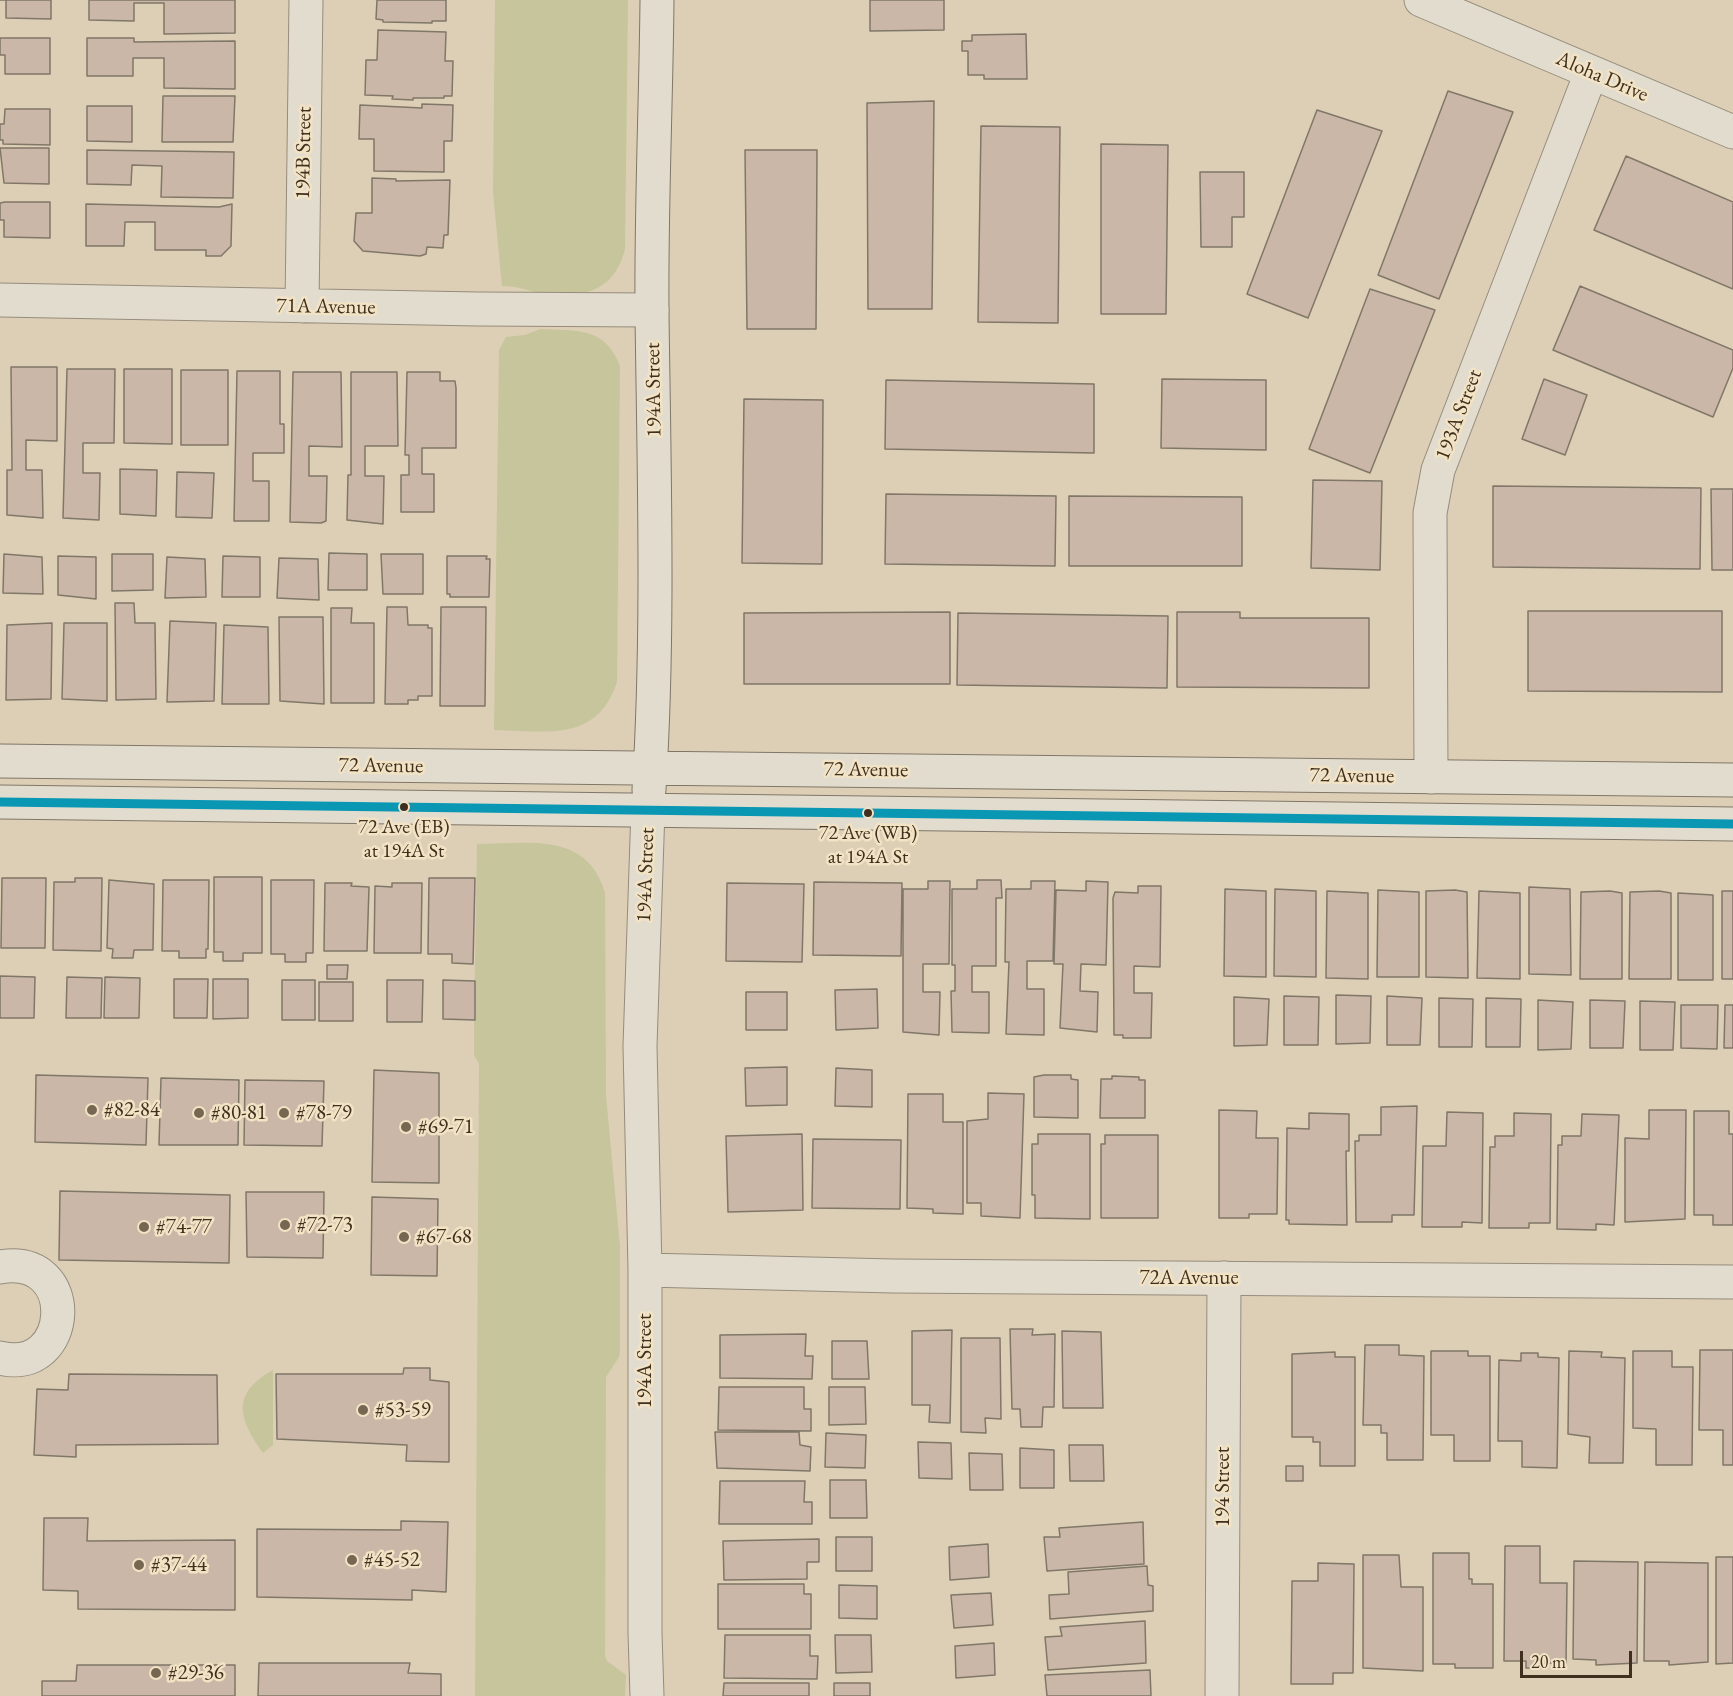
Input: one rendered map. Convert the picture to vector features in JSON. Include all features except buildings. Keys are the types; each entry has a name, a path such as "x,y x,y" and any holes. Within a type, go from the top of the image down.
{"street":[{"name":"194B Street","path":"302,306 306,0"},
{"name":"194A Street","path":"645,1690 645,1270 640,1046 651,769 655,482 652,310 657,0"},
{"name":"Aloha Drive","path":"1420,0 1733,132"},
{"name":"193A Street","path":"1431,777 1428,590 1432,493 1438,470 1521,249 1591,73"},
{"name":"71A Avenue","path":"0,300 652,310"},
{"name":"72 Avenue","path":"0,761 1733,780"},
{"name":"72 Avenue","path":"0,802 1733,825"},
{"path":"1699,824 1733,815"},
{"path":"0,1267 26,1267 39,1273 50,1284 57,1297 59,1318 50,1341 39,1351 26,1358 10,1360 0,1358"},
{"name":"72A Avenue","path":"645,1270 1733,1282"},
{"name":"194 Street","path":"1222,1696 1224,1278"}],"shaded area":[{"path":"495,0 628,0 625,249 613,275 594,290 569,295 554,295 502,286 493,192"},
{"path":"540,329 577,331 598,337 614,353 620,366 617,682 608,702 597,715 583,724 550,731 494,730 499,350 506,337 525,335"},
{"path":"536,843 570,850 585,859 596,873 605,893 606,1095 620,1247 620,1351 619,1357 606,1377 605,1656 607,1661 626,1675 625,1696 475,1696 479,1064 474,1055 474,1027 477,844"},
{"path":"273,1370 273,1445 263,1453 248,1429 243,1408 250,1388"}],"transit line":[{"path":"0,802 1733,824"}],"place":[{"name":"72 Ave (EB) at 194A St","path":"404,807"},
{"name":"72 Ave (WB) at 194A St","path":"868,813"},
{"name":"#82-84","path":"92,1110"},
{"name":"#80-81","path":"199,1113"},
{"name":"#78-79","path":"284,1113"},
{"name":"#69-71","path":"406,1127"},
{"name":"#72-73","path":"285,1225"},
{"name":"#74-77","path":"144,1227"},
{"name":"#67-68","path":"404,1237"},
{"name":"#53-59","path":"363,1410"},
{"name":"#45-52","path":"352,1560"},
{"name":"#37-44","path":"139,1565"},
{"name":"#29-36","path":"156,1673"}]}
